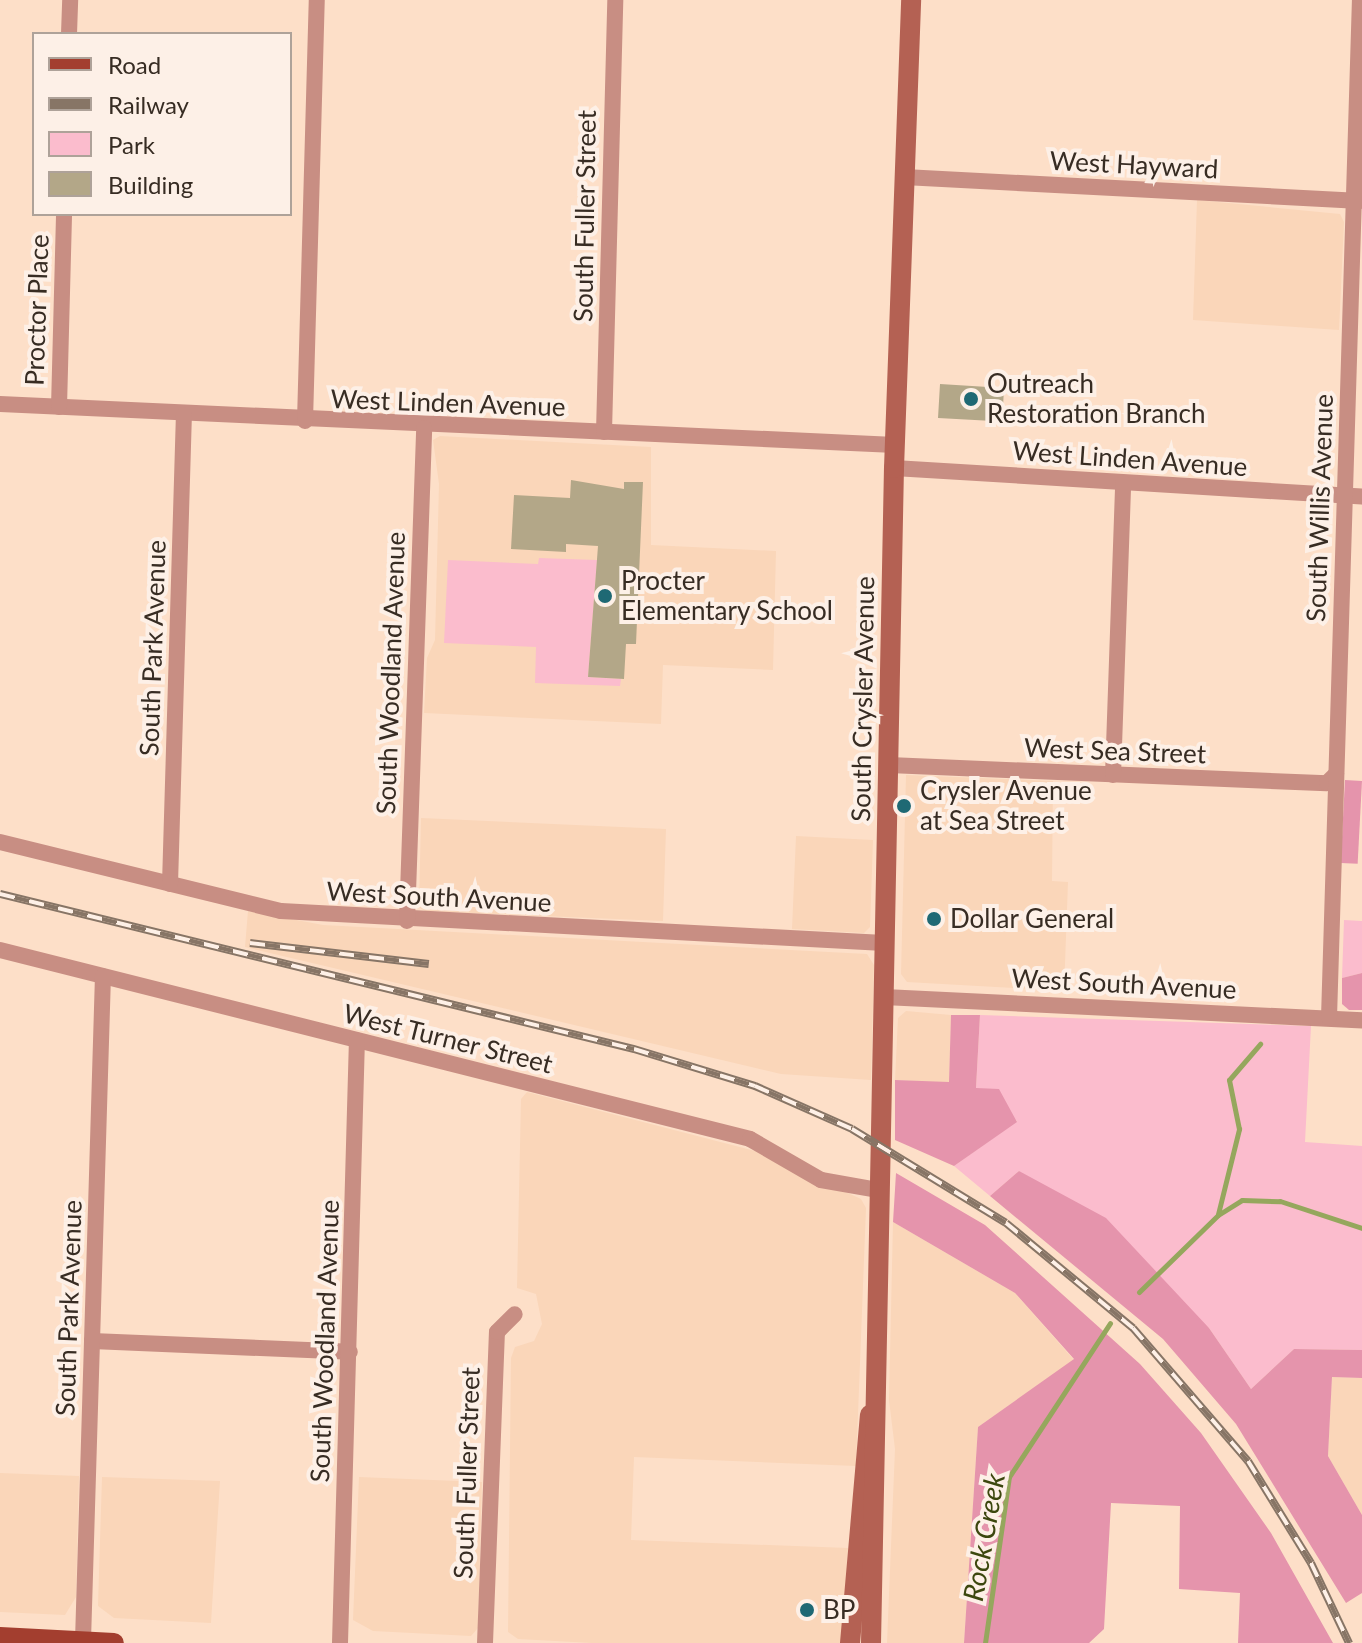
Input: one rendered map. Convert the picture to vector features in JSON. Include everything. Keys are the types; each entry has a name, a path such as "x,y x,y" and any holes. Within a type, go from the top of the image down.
{"main road":[{"name":"South Crysler Avenue","path":"850,1643 873,1399 894,468 911,0"},
{"name":"South Crysler Avenue","path":"871,1643 879,1446 873,1399"},
{"path":"0,1637 114,1643"}],"street":[{"path":"69,32 70,0"},
{"path":"305,421 317,0"},
{"name":"South Fuller Street","path":"604,432 615,0"},
{"name":"South Willis Avenue","path":"1329,1018 1344,496 1357,200 1360,0"},
{"name":"West Hayward","path":"904,177 1357,200"},
{"name":"Proctor Place","path":"59,407 64,216"},
{"name":"West Linden Avenue","path":"0,404 424,428 604,432 895,445"},
{"name":"South Park Avenue","path":"170,884 184,415"},
{"name":"South Woodland Avenue","path":"407,921 424,428"},
{"name":"West Linden Avenue","path":"894,468 1362,497"},
{"path":"1113,775 1123,483"},
{"name":"West Sea Street","path":"889,765 1327,783 1336,774"},
{"name":"West South Avenue","path":"0,842 281,911 407,921 884,943"},
{"name":"West Turner Street","path":"0,950 750,1139 821,1180 877,1190"},
{"name":"South Park Avenue","path":"83,1641 103,976"},
{"name":"West South Avenue","path":"884,997 1362,1020"},
{"name":"South Woodland Avenue","path":"340,1643 357,1040"},
{"name":"South Fuller Street","path":"485,1643 497,1332 515,1314"},
{"path":"92,1341 350,1352"}],"shaded area":[{"path":"1197,200 1340,214 1344,222 1339,330 1193,320"},
{"name":"Procter Elementary School","path":"440,436 651,447 651,545 776,551 773,670 663,665 661,724 424,713 427,658 435,640 439,484 433,440"},
{"path":"906,775 1053,781 1052,881 1068,882 1064,991 907,982 901,974"},
{"path":"1345,780 1362,781 1358,864 1341,863"},
{"path":"421,818 666,829 663,921 425,911 419,907"},
{"path":"796,836 873,840 870,927 864,933 792,929"},
{"path":"248,911 323,925 867,954 874,965 871,1080 781,1074 245,947"},
{"path":"1362,973 1362,1010 1349,1010 1342,1004 1342,978"},
{"path":"906,1011 951,1015 949,1083 895,1080 898,1018"},
{"path":"951,1015 980,1015 976,1088 999,1089 1017,1122 954,1166 895,1140 895,1080 949,1082"},
{"path":"527,1092 759,1152 861,1199 866,1208 856,1466 634,1457 631,1540 848,1548 844,1643 592,1643 518,1639 508,1632 511,1358 515,1347 534,1341 542,1324 536,1294 517,1288 521,1099"},
{"path":"1019,1171 1106,1218 1209,1328 1251,1389 1294,1349 1362,1350 1362,1378 1332,1377 1328,1456 1362,1515 1362,1593 1346,1603 1236,1424 1163,1339 990,1196"},
{"path":"896,1173 985,1225 1140,1364 1201,1433 1271,1533 1333,1643 1238,1643 1240,1593 1179,1589 1180,1506 1111,1503 1104,1629 1089,1643 964,1643 978,1427 1074,1359 1015,1293 893,1222"},
{"path":"893,1222 1015,1293 1074,1360 978,1427 964,1643 887,1643 895,1449 889,1400"},
{"path":"1332,1377 1362,1378 1362,1515 1328,1456"},
{"path":"0,1473 79,1476 76,1597 65,1615 0,1612"},
{"path":"102,1477 220,1481 211,1623 114,1618 98,1606"},
{"path":"359,1477 482,1482 478,1628 471,1636 373,1631 353,1620"}],"green space":[{"path":"539,558 597,560 588,677 621,679 620,686 535,683 536,647 444,643 448,560 538,564"},
{"path":"1344,920 1362,921 1362,973 1342,978"},
{"path":"980,1015 1311,1026 1305,1142 1362,1146 1362,1350 1294,1349 1251,1389 1209,1328 1019,1171 990,1196 954,1166 1017,1121 976,1088"}],"building":[{"name":"Outreach Restoration Branch","path":"940,384 1004,388 1003,407 994,406 993,421 938,418"},
{"name":"Procter Elementary School","path":"571,480 624,489 624,482 643,482 636,644 626,644 624,679 588,677 598,546 566,544 566,552 511,549 514,495 570,498"}],"waterway":[{"path":"1218,1214 1239,1129 1229,1080 1260,1044"},
{"path":"1139,1292 1218,1215 1242,1200 1280,1201 1362,1228"},
{"name":"Rock Creek","path":"985,1643 1009,1477 1110,1323"}],"railway":[{"path":"0,894 634,1049 755,1086 852,1129 1006,1223 1133,1328 1248,1461 1311,1563 1349,1643"},
{"path":"250,943 429,964"}],"place":[{"name":"Outreach Restoration Branch","path":"971,399"},
{"name":"Procter Elementary School","path":"605,596"},
{"name":"Crysler Avenue at Sea Street","path":"904,806"},
{"name":"Dollar General","path":"934,919"},
{"name":"BP","path":"807,1610"}]}
